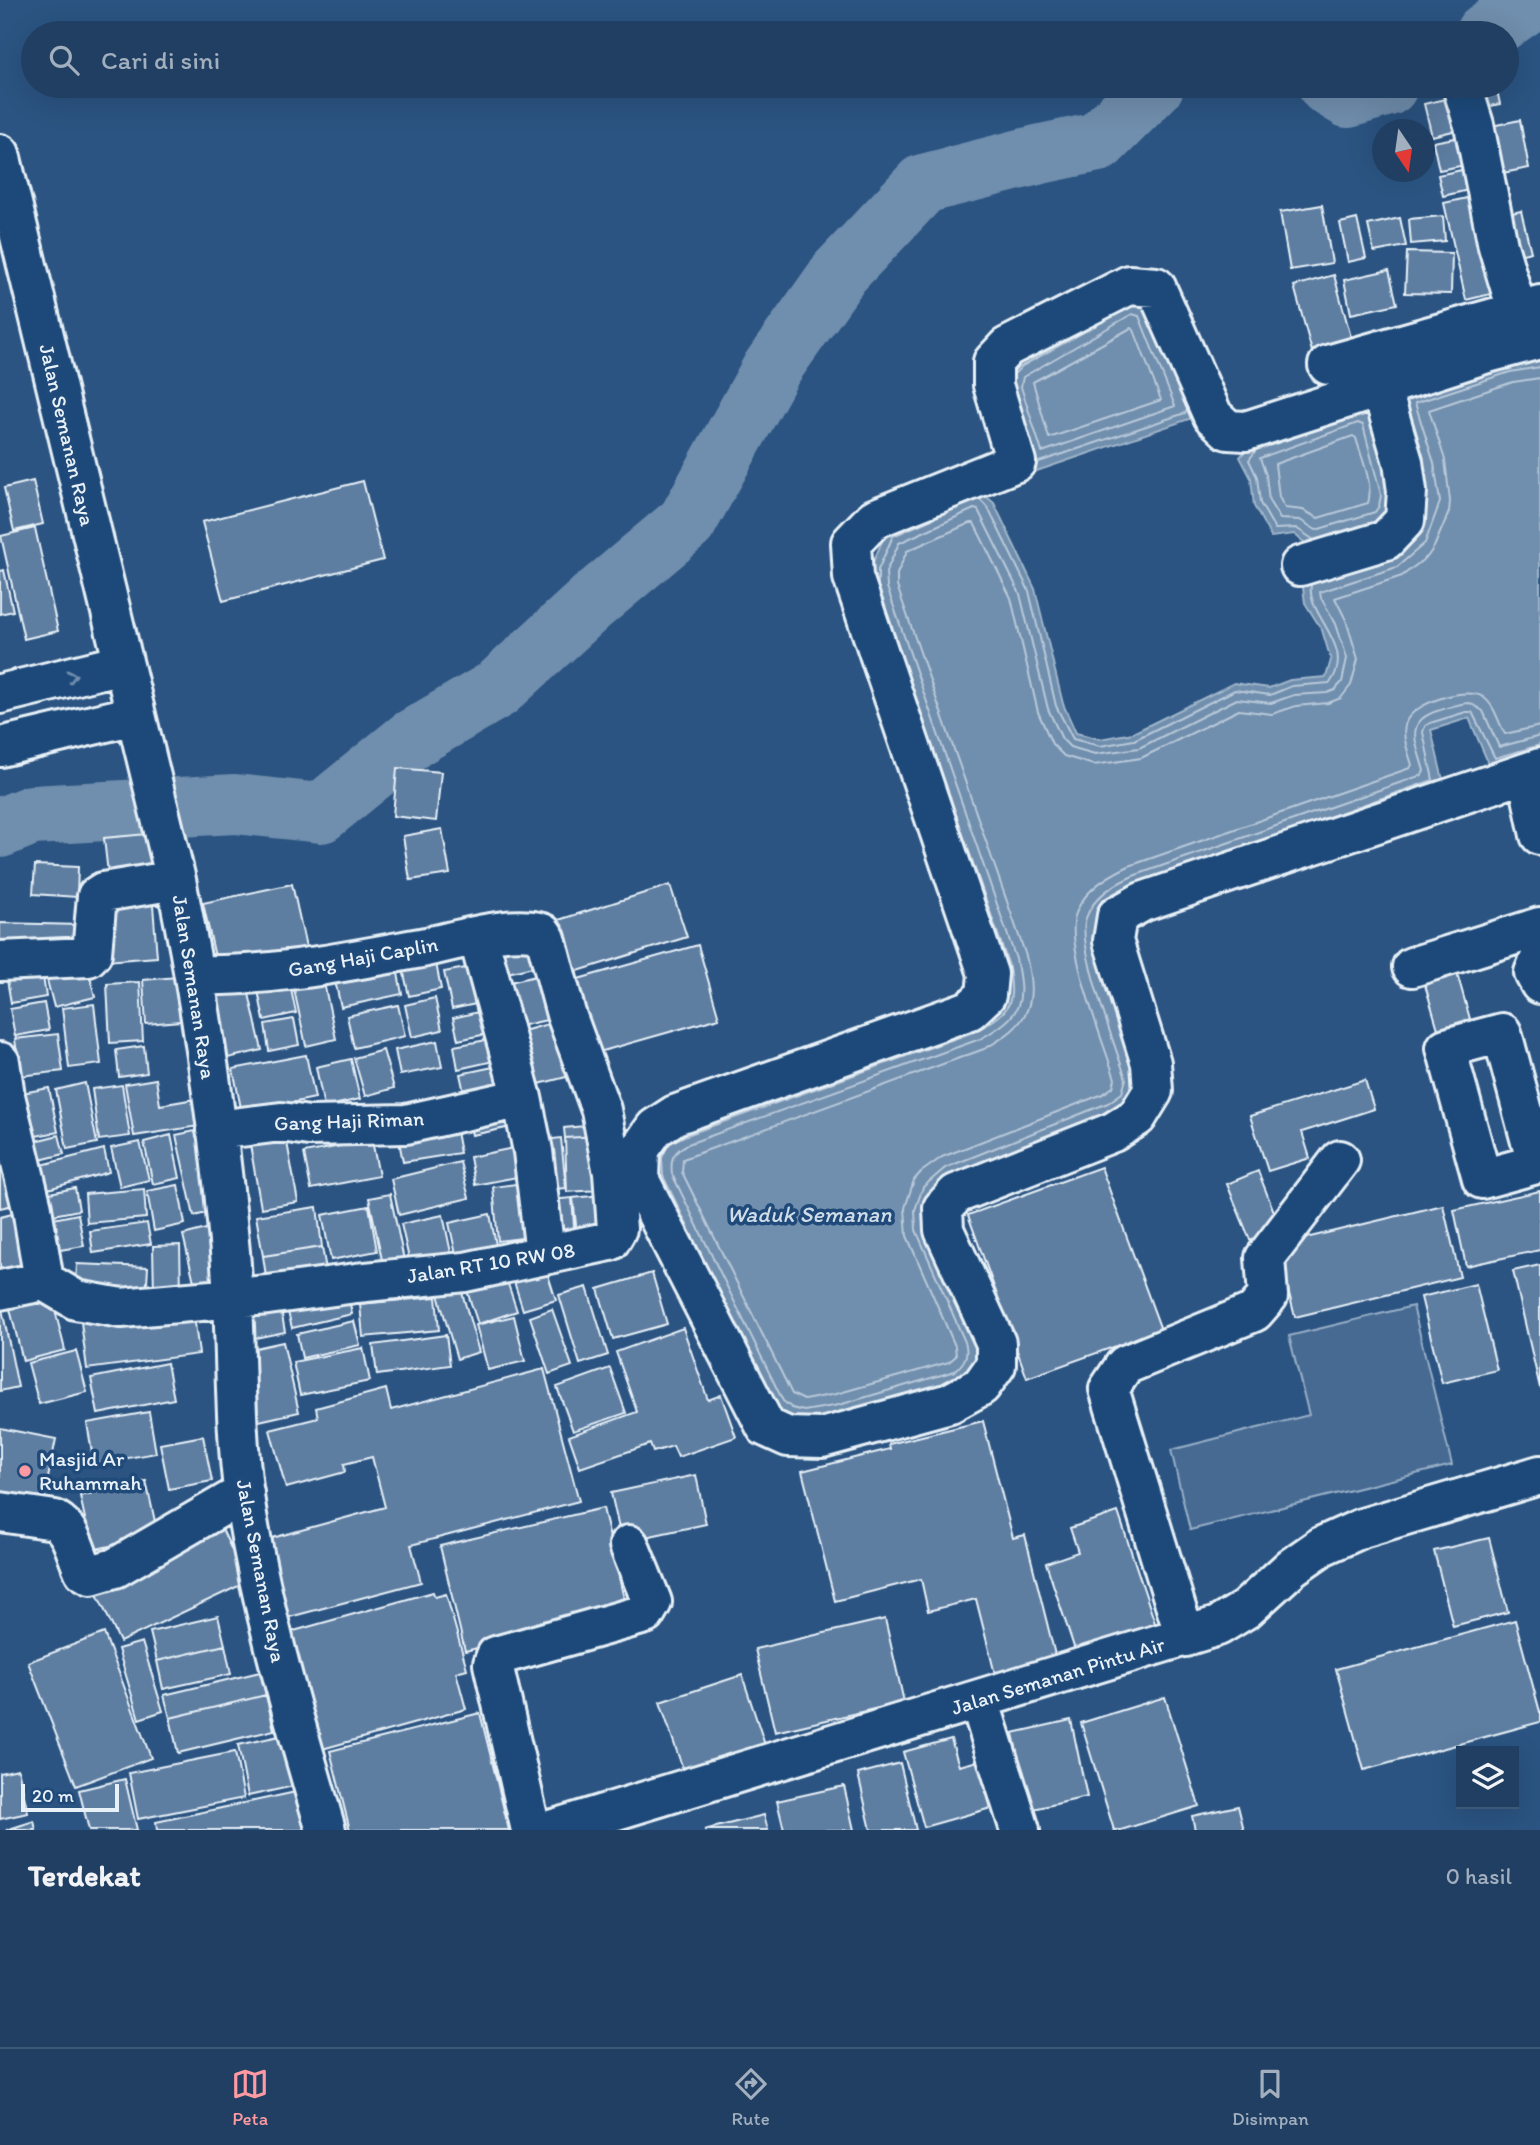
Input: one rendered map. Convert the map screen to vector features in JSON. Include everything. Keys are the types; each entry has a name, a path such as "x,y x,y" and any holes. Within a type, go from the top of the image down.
{"street":[{"path":"1465,98 1474,125 1498,246 1532,318"},
{"name":"Jalan Semanan Raya","path":"0,154 176,880 196,975 216,1130 233,1298 244,1493 265,1609 326,1830"},
{"path":"1532,318 1381,387 1246,431 1228,430 1213,416 1156,286 1129,285 1007,347 993,362 993,385 1016,463 874,519 851,543 853,578 988,974 986,995 971,1010 675,1115 655,1128 640,1149 639,1179 766,1427 788,1437 822,1438 950,1403 981,1386 996,1365 996,1343 944,1230 943,1208 956,1194 1113,1132 1137,1117 1153,1091 1151,1063 1113,941 1116,916 1142,902 1534,771 1540,835"},
{"path":"1328,365 1532,318"},
{"path":"1300,566 1386,540 1405,520 1408,491 1403,462 1381,387"},
{"path":"0,694 122,664"},
{"path":"0,747 135,715"},
{"path":"0,961 88,957 92,953 97,896 103,892 176,880"},
{"path":"1412,967 1540,927"},
{"name":"Gang Haji Caplin","path":"196,975 230,976 290,971 529,929"},
{"name":"Jalan RT 10 RW 08","path":"44,1281 76,1300 91,1305 121,1308 465,1272 610,1241 617,1229 613,1173 601,1110 566,1014 546,939 542,933 529,929"},
{"path":"478,936 522,1098 533,1151 545,1254"},
{"path":"1540,959 1534,973 1540,984"},
{"path":"0,1062 5,1096 32,1208 44,1281 0,1290"},
{"name":"Gang Haji Riman","path":"216,1130 281,1122 309,1126 406,1124 522,1098"},
{"path":"1185,1637 1110,1388 1125,1365 1254,1312 1268,1296 1265,1258 1340,1160"},
{"name":"Jalan Semanan Pintu Air","path":"551,1830 1218,1626 1237,1615 1322,1546 1362,1528 1540,1475"},
{"path":"0,1512 55,1520 63,1524 69,1531 84,1571 91,1575 115,1568 244,1493"},
{"path":"531,1830 493,1664 496,1656 645,1614 652,1602 629,1545"},
{"path":"979,1700 1020,1830"}],"shaded area":[{"path":"1413,1306 1452,1465 1190,1530 1171,1450 1309,1415 1289,1336"}],"water":[{"path":"1149,299 1198,416 1031,473 1005,388 1007,370 1017,361 1118,305"},
{"name":"Waduk Semanan","path":"1540,352 1540,751 1490,767 1469,718 1431,730 1444,784 1113,905 1143,1080 1136,1103 953,1181 984,1352 964,1385 803,1427 771,1412 656,1178 655,1156 663,1139 995,1011 1006,995 1002,965 870,569 887,530 979,490 994,503 1035,589 1063,704 1076,733 1100,739 1133,733 1234,683 1269,688 1290,680 1326,677 1331,660 1322,630 1305,603 1302,580 1391,552 1394,393"},
{"path":"1372,401 1397,495 1384,526 1311,548 1294,534 1271,537 1254,506 1251,478 1240,457 1251,444"}],"building":[{"path":"1463,98 1470,127 1435,135 1435,119 1428,119 1424,104"},
{"path":"1471,98 1499,98 1500,104 1474,110"},
{"path":"1520,120 1529,168 1492,175 1482,128"},
{"path":"1471,135 1476,163 1439,170 1435,142"},
{"path":"1476,167 1481,187 1443,196 1438,175"},
{"path":"1481,195 1503,291 1466,300 1444,203"},
{"path":"1322,205 1332,263 1290,270 1280,212"},
{"path":"1521,211 1531,252 1509,257 1499,216"},
{"path":"1443,216 1445,241 1411,244 1409,219"},
{"path":"1400,218 1406,246 1374,252 1368,225"},
{"path":"1357,219 1366,258 1348,262 1340,223"},
{"path":"1407,252 1452,253 1451,294 1405,293"},
{"path":"1389,270 1397,304 1351,314 1344,280"},
{"path":"1334,275 1354,348 1314,359 1294,286"},
{"path":"33,481 43,524 14,531 4,488"},
{"path":"363,481 383,560 223,601 202,522"},
{"path":"35,528 58,631 24,639 1,536"},
{"path":"4,570 13,611 0,614 0,571"},
{"path":"397,768 441,772 436,821 393,816"},
{"path":"442,829 450,874 410,880 403,836"},
{"path":"147,834 153,878 109,883 104,838"},
{"path":"35,865 78,867 77,897 33,894"},
{"path":"292,884 306,947 217,966 203,903"},
{"path":"670,885 687,937 565,975 549,923"},
{"path":"153,905 157,957 106,961 102,910"},
{"path":"0,923 80,925 79,955 0,952"},
{"path":"539,935 546,964 503,974 496,945"},
{"path":"698,945 719,1018 592,1054 571,981"},
{"path":"41,962 46,997 11,1003 5,968"},
{"path":"436,963 441,989 409,996 403,969"},
{"path":"482,965 490,1001 452,1009 444,972"},
{"path":"1455,966 1470,1019 1438,1029 1422,975"},
{"path":"397,968 402,994 341,1007 335,981"},
{"path":"88,969 95,997 54,1007 47,980"},
{"path":"549,973 560,1017 520,1026 510,982"},
{"path":"177,977 180,1021 146,1024 143,980"},
{"path":"289,980 296,1013 264,1020 257,986"},
{"path":"140,982 143,1041 110,1043 107,984"},
{"path":"324,983 336,1039 306,1046 294,989"},
{"path":"247,985 262,1050 228,1058 213,993"},
{"path":"435,998 442,1030 412,1037 405,1005"},
{"path":"44,1003 49,1030 15,1036 10,1009"},
{"path":"94,1004 101,1064 69,1068 62,1008"},
{"path":"398,1005 405,1036 354,1048 347,1016"},
{"path":"495,1008 501,1031 458,1040 453,1018"},
{"path":"294,1019 299,1045 269,1051 265,1024"},
{"path":"555,1022 570,1076 535,1085 520,1032"},
{"path":"58,1034 63,1071 20,1076 15,1039"},
{"path":"503,1037 507,1058 458,1069 454,1046"},
{"path":"437,1041 442,1067 400,1075 395,1050"},
{"path":"144,1046 147,1073 119,1077 116,1050"},
{"path":"383,1050 394,1088 365,1096 354,1058"},
{"path":"306,1055 315,1098 242,1113 233,1069"},
{"path":"351,1059 360,1099 324,1107 316,1067"},
{"path":"512,1063 519,1095 467,1106 460,1074"},
{"path":"156,1079 160,1105 195,1099 199,1126 134,1136 125,1084"},
{"path":"1365,1080 1374,1109 1302,1132 1310,1158 1268,1171 1250,1116"},
{"path":"85,1083 97,1143 67,1149 56,1090"},
{"path":"122,1085 130,1136 99,1140 92,1089"},
{"path":"49,1088 58,1132 30,1137 22,1093"},
{"path":"467,1113 526,1124 472,1135"},
{"path":"596,1125 597,1136 565,1138 564,1128"},
{"path":"284,1126 298,1202 261,1208 248,1133"},
{"path":"455,1126 460,1153 403,1162 398,1136"},
{"path":"200,1130 219,1210 194,1216 176,1135"},
{"path":"59,1135 64,1154 32,1162 27,1143"},
{"path":"171,1135 180,1178 153,1184 144,1142"},
{"path":"597,1136 599,1190 567,1192 565,1138"},
{"path":"561,1138 566,1188 541,1190 536,1141"},
{"path":"372,1140 379,1176 311,1189 304,1153"},
{"path":"140,1142 149,1180 120,1187 111,1148"},
{"path":"528,1145 533,1174 475,1185 470,1157"},
{"path":"0,1146 27,1202 0,1208"},
{"path":"104,1149 109,1172 41,1191 34,1167"},
{"path":"460,1162 469,1198 399,1215 391,1179"},
{"path":"1101,1167 1161,1330 1027,1378 968,1215"},
{"path":"1258,1171 1280,1227 1250,1240 1227,1184"},
{"path":"524,1183 530,1237 498,1241 493,1187"},
{"path":"178,1185 185,1224 154,1231 147,1191"},
{"path":"75,1188 79,1210 43,1217 39,1195"},
{"path":"144,1189 146,1218 87,1223 85,1194"},
{"path":"1540,1191 1540,1250 1466,1266 1454,1210"},
{"path":"390,1194 407,1274 386,1279 369,1198"},
{"path":"611,1194 614,1229 577,1233 573,1198"},
{"path":"572,1198 575,1239 553,1241 550,1200"},
{"path":"1443,1205 1460,1277 1295,1317 1277,1245"},
{"path":"369,1206 377,1251 331,1260 322,1215"},
{"path":"317,1207 322,1247 263,1256 256,1216"},
{"path":"24,1211 37,1268 0,1276 0,1217"},
{"path":"78,1214 84,1246 48,1252 43,1221"},
{"path":"490,1214 499,1260 459,1268 449,1223"},
{"path":"443,1215 454,1267 413,1276 401,1224"},
{"path":"147,1223 151,1244 93,1253 90,1231"},
{"path":"210,1228 224,1283 196,1290 183,1235"},
{"path":"180,1245 181,1293 154,1294 153,1246"},
{"path":"322,1247 328,1281 268,1290 263,1256"},
{"path":"543,1259 556,1300 523,1310 510,1269"},
{"path":"77,1264 148,1267 146,1300 75,1297"},
{"path":"1540,1265 1540,1388 1513,1271"},
{"path":"503,1269 517,1311 478,1324 464,1282"},
{"path":"652,1273 667,1324 613,1339 598,1289"},
{"path":"459,1282 479,1352 457,1359 436,1288"},
{"path":"1476,1284 1497,1370 1442,1383 1421,1297"},
{"path":"587,1287 608,1355 580,1364 559,1295"},
{"path":"347,1290 352,1314 292,1328 286,1304"},
{"path":"51,1294 65,1350 23,1361 9,1305"},
{"path":"436,1297 439,1330 363,1337 360,1304"},
{"path":"0,1299 18,1387 0,1391"},
{"path":"280,1304 285,1332 250,1339 244,1311"},
{"path":"193,1308 199,1354 87,1369 81,1322"},
{"path":"552,1309 572,1366 549,1374 530,1317"},
{"path":"514,1316 525,1361 488,1370 476,1325"},
{"path":"354,1321 360,1345 302,1358 297,1334"},
{"path":"683,1328 708,1400 721,1395 736,1437 678,1457 673,1446 653,1452 650,1444 580,1468 569,1436 637,1412 616,1352"},
{"path":"446,1335 450,1365 377,1375 373,1345"},
{"path":"283,1342 299,1412 259,1421 242,1351"},
{"path":"363,1348 370,1381 300,1395 293,1362"},
{"path":"76,1351 87,1392 39,1404 28,1363"},
{"path":"167,1363 174,1399 98,1414 91,1378"},
{"path":"610,1368 626,1413 573,1431 557,1387"},
{"path":"544,1369 579,1501 411,1545 421,1582 286,1618 265,1540 385,1507 372,1457 344,1464 345,1472 286,1488 270,1430 318,1418 316,1408 386,1389 391,1410"},
{"path":"149,1412 156,1453 94,1464 87,1423"},
{"path":"983,1421 1013,1538 1025,1535 1057,1663 996,1678 976,1599 928,1611 921,1579 835,1601 802,1471 890,1449 889,1444"},
{"name":"Masjid Ar Ruhammah","path":"0,1428 56,1439 41,1512 0,1503"},
{"path":"203,1436 212,1481 169,1489 160,1444"},
{"path":"696,1475 706,1524 622,1542 611,1493"},
{"path":"146,1481 158,1535 92,1550 80,1496"},
{"path":"603,1508 627,1612 465,1651 440,1546"},
{"path":"1118,1512 1157,1629 1076,1653 1046,1563 1078,1552 1070,1528"},
{"path":"221,1527 247,1582 120,1642 94,1588"},
{"path":"1489,1538 1508,1612 1453,1626 1434,1551"},
{"path":"433,1592 435,1597 446,1594 467,1669 456,1672 466,1709 315,1751 283,1634"},
{"path":"218,1616 225,1645 157,1661 150,1632"},
{"path":"885,1619 904,1702 775,1732 755,1649"},
{"path":"1515,1620 1540,1712 1540,1722 1364,1770 1336,1669"},
{"path":"104,1633 151,1758 76,1786 28,1662"},
{"path":"142,1642 163,1711 139,1719 118,1649"},
{"path":"225,1645 231,1674 163,1689 157,1661"},
{"path":"260,1672 266,1695 170,1718 164,1695"},
{"path":"742,1675 766,1748 685,1775 660,1702"},
{"path":"266,1695 274,1730 178,1753 170,1718"},
{"path":"1165,1697 1199,1806 1114,1830 1081,1723"},
{"path":"480,1713 509,1830 350,1830 330,1751"},
{"path":"1071,1720 1087,1797 1029,1810 1013,1733"},
{"path":"284,1735 294,1786 248,1796 238,1745"},
{"path":"951,1739 959,1766 978,1761 991,1808 924,1827 903,1752"},
{"path":"235,1752 244,1798 138,1819 129,1773"},
{"path":"900,1763 916,1830 871,1830 858,1774"},
{"path":"18,1769 28,1813 0,1819 0,1773"},
{"path":"125,1779 137,1830 89,1830 79,1790"},
{"path":"844,1786 854,1830 784,1830 777,1801"},
{"path":"296,1792 304,1830 157,1830 156,1822"},
{"path":"1238,1806 1244,1830 1195,1830 1192,1816"},
{"path":"764,1815 768,1830 704,1830"},
{"path":"34,1821 36,1830 6,1830"}],"waterway":[{"path":"1502,21 1532,0"},
{"path":"0,828 32,815 235,804 321,813 412,739 497,689 592,602 687,522 772,368 840,272 923,184 1098,142 1142,98"}],"place":[{"name":"Masjid Ar Ruhammah","path":"25,1471"}]}
